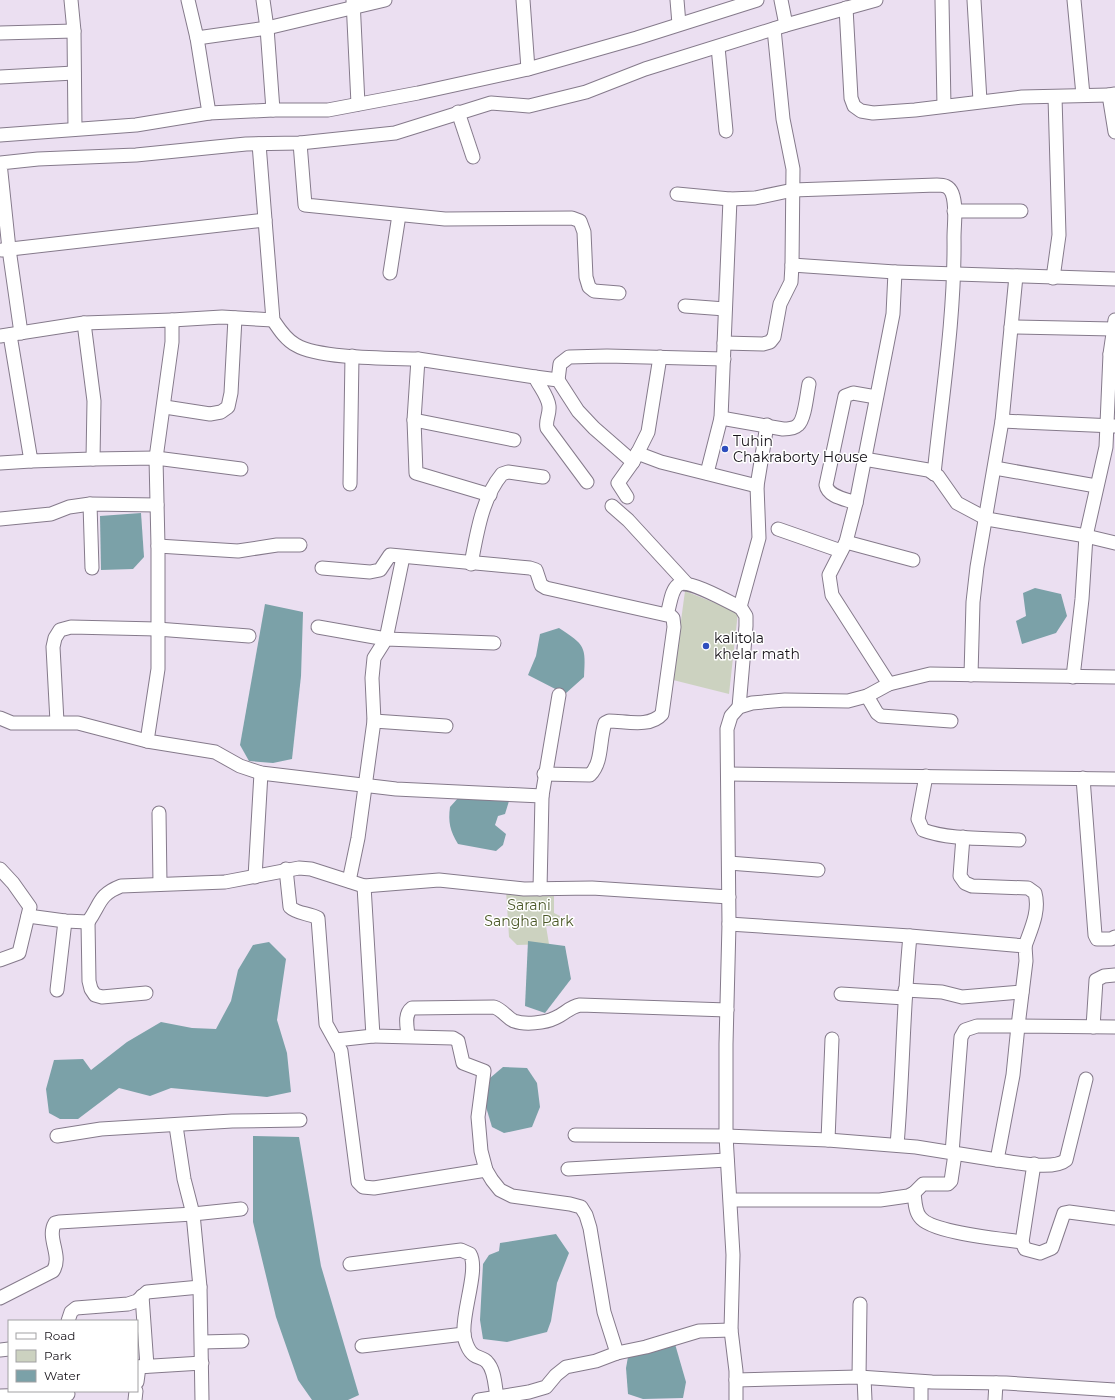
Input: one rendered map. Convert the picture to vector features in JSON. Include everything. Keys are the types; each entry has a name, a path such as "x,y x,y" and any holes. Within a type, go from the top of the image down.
{"street":[{"path":"71,0 74,31 75,129"},
{"path":"188,0 197,38 209,113"},
{"path":"263,0 267,28 273,110"},
{"path":"197,38 267,28 353,4 385,0"},
{"path":"523,0 528,69"},
{"path":"677,0 679,24"},
{"path":"0,135 136,125 209,113 273,110 328,110 418,93 528,69 637,38 757,0"},
{"path":"724,343 763,344 770,342 774,337 780,304 791,282 793,169 783,120 781,0"},
{"path":"31,461 10,335 0,163 38,159 136,154 259,144 300,143 395,133 458,112 491,103 529,106 579,94 645,69 718,47 781,23 876,0"},
{"path":"942,0 944,106"},
{"path":"974,0 980,101"},
{"path":"1074,0 1083,96"},
{"path":"353,4 358,104"},
{"path":"846,8 851,98 854,106 861,111 874,113 915,110 1022,97 1112,95 1115,132"},
{"path":"0,33 74,31"},
{"path":"718,47 726,130"},
{"path":"0,77 74,73"},
{"path":"1053,278 1058,235 1055,97"},
{"path":"458,112 473,157"},
{"path":"300,143 305,205 399,215 473,219 572,218 580,221 584,232 586,277 589,287 594,291 619,293"},
{"path":"259,144 273,320 283,334 296,345 310,351 352,356 418,359 558,380"},
{"path":"677,194 730,199 755,198 793,190 947,186 952,193 954,211 955,274 934,474"},
{"path":"707,473 721,418 730,199"},
{"path":"954,211 1021,211"},
{"path":"390,273 399,215"},
{"path":"4,250 265,220"},
{"path":"792,266 895,272 1115,279"},
{"path":"889,684 832,595 829,575 844,547 856,503 893,314 895,272"},
{"path":"971,675 973,602 1002,421 1016,276"},
{"path":"685,306 726,309"},
{"path":"10,335 84,324 235,318 273,320"},
{"path":"165,407 210,414 221,412 228,407 231,393 235,318"},
{"path":"147,740 158,669 156,458 165,407 172,342 172,320"},
{"path":"84,324 94,401 93,459"},
{"path":"1011,327 1114,325 1110,447 1096,486 1086,536 1082,598 1073,677"},
{"path":"350,484 352,356"},
{"path":"724,359 607,356 569,357 560,364 558,380 578,411 588,422 635,457 757,486"},
{"path":"626,497 618,483 635,457 648,432 660,357"},
{"path":"418,359 414,420 416,473 490,496"},
{"path":"535,377 547,400 549,408 545,422 547,428 587,482"},
{"path":"721,418 767,425 782,429 798,425 802,419 809,384"},
{"path":"856,503 831,494 827,490 826,485 845,396 853,393 876,397"},
{"path":"414,420 514,440"},
{"path":"1002,421 1111,425"},
{"path":"740,607 759,538 757,486 767,425"},
{"path":"0,463 156,458 241,469"},
{"path":"864,460 912,467 934,474 946,485 950,495 957,503 987,518 1086,536 1115,543"},
{"path":"995,468 1096,486"},
{"path":"471,564 480,519 502,474 508,472 543,477"},
{"path":"0,519 51,514 69,507 90,504 157,505"},
{"path":"90,504 92,568"},
{"path":"612,506 628,520 686,583"},
{"path":"778,529 844,547 913,560"},
{"path":"158,546 238,551 277,545 300,545"},
{"path":"322,568 370,572 380,570 390,555 471,564 530,568 536,570 541,585 546,588 599,601 667,614 673,618 674,627 662,714 657,720 648,722 609,721 605,723 598,762 590,775 544,774"},
{"path":"348,881 358,838 367,786 374,721 372,678 374,658 386,639 402,557"},
{"path":"667,614 677,585 686,583 694,585 740,607 746,616 746,626 739,707"},
{"path":"57,722 53,647 55,638 60,630 71,627 157,629 249,636"},
{"path":"318,627 386,639 494,643"},
{"path":"736,1400 736,1380 731,1330 733,1254 731,1200 726,1136 726,1044 729,924 727,729 731,716 739,707 752,703 784,700 848,701 867,696 889,684 930,674 1115,677"},
{"path":"540,889 542,796 544,774 559,695"},
{"path":"867,696 877,713 881,716 951,721"},
{"path":"0,718 18,723 78,723 147,740 216,752 240,766 260,773 313,778 367,786 542,796"},
{"path":"374,721 446,726"},
{"path":"256,877 260,773"},
{"path":"728,774 1115,779"},
{"path":"926,776 918,813 920,826 923,830 930,833 1019,840"},
{"path":"1083,778 1095,936 1100,940 1115,937"},
{"path":"159,813 160,884"},
{"path":"963,836 960,876 965,883 972,886 1028,888 1035,893 1037,900 1036,911 1026,946 1026,961 1013,1076 997,1160"},
{"path":"729,863 818,870"},
{"path":"146,993 102,997 95,995 91,989 89,981 88,922 96,911 101,899 109,891 122,886 225,882 256,877 286,869 311,868 364,886 439,880 524,890 592,888 729,897"},
{"path":"0,869 13,882 30,908 19,953 0,960"},
{"path":"286,869 290,907 293,910 311,914 318,918 326,1024 341,1051 349,1106 355,1171 358,1182 363,1187 374,1188 486,1170"},
{"path":"364,886 373,1036"},
{"path":"28,916 65,921 88,922"},
{"path":"57,990 65,921"},
{"path":"729,924 910,936 1026,946"},
{"path":"897,1145 905,994 910,936"},
{"path":"1093,1027 1096,980 1104,976 1115,975"},
{"path":"841,994 905,994 942,992 962,997 1022,992"},
{"path":"408,1036 407,1016 408,1010 412,1008 494,1007 500,1009 513,1021 519,1022 546,1022 556,1018 573,1006 727,1010"},
{"path":"731,1200 880,1200 908,1196 914,1193 923,1184 948,1184 951,1181 960,1047 965,1030 977,1026 1115,1027"},
{"path":"336,1040 373,1036 408,1036 453,1038 458,1041 462,1063 484,1071 478,1117 482,1151 486,1170 500,1190 512,1196 570,1204 580,1207 586,1215 590,1228 604,1312 617,1353"},
{"path":"828,1140 832,1039"},
{"path":"575,1135 726,1136 828,1140 897,1145 953,1154 1034,1164 1058,1164 1066,1160 1086,1079"},
{"path":"57,1136 101,1130 232,1121 300,1120"},
{"path":"176,1126 184,1179 192,1214 200,1287 202,1400"},
{"path":"568,1169 727,1160"},
{"path":"1034,1164 1022,1242 1025,1249 1030,1252 1040,1253 1052,1248 1064,1213 1070,1212 1115,1218"},
{"path":"914,1193 917,1211 920,1217 927,1223 945,1230 1022,1242"},
{"path":"0,1298 53,1271 57,1261 52,1233 55,1223 80,1219 192,1214 241,1209"},
{"path":"350,1264 461,1250 467,1251 472,1258 473,1265 466,1304 464,1334 469,1350 473,1355 488,1362 492,1369 497,1397"},
{"path":"68,1320 71,1312 76,1308 128,1304 137,1301 147,1292 200,1287"},
{"path":"138,1378 141,1367 142,1296"},
{"path":"860,1304 864,1400"},
{"path":"479,1400 529,1392 546,1387 556,1375 566,1367 596,1361 617,1353 646,1347 699,1331 731,1330"},
{"path":"362,1346 464,1334"},
{"path":"202,1342 242,1340"},
{"path":"141,1367 202,1363"},
{"path":"736,1380 862,1378 921,1382 996,1383 1115,1390"},
{"path":"921,1382 921,1400"},
{"path":"995,1400 996,1383"},
{"path":"0,1396 68,1395"}],"green space":[{"name":"kalitola khelar math","path":"685,591 738,612 729,694 673,680"},
{"name":"Sarani Sangha Park","path":"506,890 554,892 554,913 560,916 557,926 546,926 549,944 517,945 509,937"}],"water":[{"path":"141,513 144,557 133,569 101,570 100,516"},
{"path":"1035,588 1061,594 1067,616 1056,633 1022,644 1016,621 1026,616 1023,593"},
{"path":"265,604 303,612 301,676 292,759 273,763 249,761 240,745"},
{"path":"559,628 579,643 584,652 585,659 584,677 565,694 528,675 536,656 540,634"},
{"path":"459,797 509,801 505,814 498,816 495,825 506,834 503,845 496,851 458,844 451,831 449,817 450,807"},
{"path":"528,941 565,946 571,979 545,1013 525,1006"},
{"path":"269,942 286,959 277,1020 287,1053 291,1092 267,1097 171,1088 150,1096 119,1088 78,1119 60,1119 49,1113 46,1089 54,1060 83,1059 91,1070 127,1042 161,1022 192,1028 216,1029 231,1001 238,970 253,945"},
{"path":"503,1067 527,1068 537,1083 540,1107 532,1127 504,1133 492,1127 486,1107 490,1078"},
{"path":"253,1136 299,1137 321,1266 359,1395 348,1400 312,1400 298,1380 276,1317 253,1222"},
{"path":"556,1234 569,1253 557,1283 551,1321 547,1332 507,1342 483,1339 480,1320 483,1264 489,1255 499,1251 500,1243"},
{"path":"675,1344 686,1382 683,1398 643,1399 628,1394 626,1368 628,1357"}],"place":[{"name":"Tuhin Chakraborty House","path":"725,449"},
{"name":"kalitola khelar math","path":"706,646"}]}
